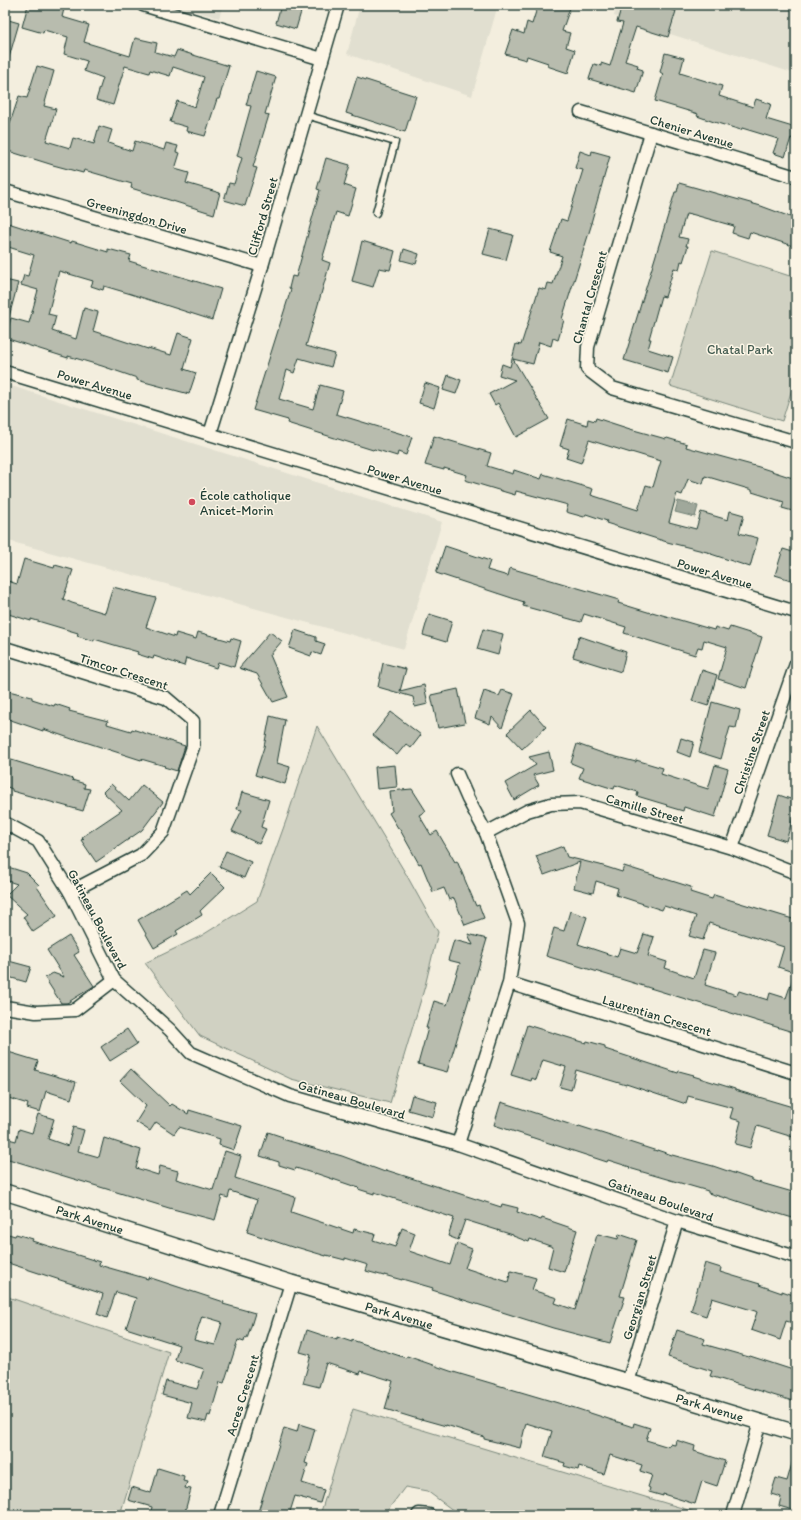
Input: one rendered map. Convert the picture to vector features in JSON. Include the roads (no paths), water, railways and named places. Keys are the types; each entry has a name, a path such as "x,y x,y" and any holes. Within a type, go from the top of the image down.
{"street":[{"path":"143,5 322,59"},
{"name":"Clifford Street","path":"210,434 262,266 338,5"},
{"name":"Chenier Avenue","path":"581,112 796,177"},
{"name":"Chantal Crescent","path":"651,133 588,347 587,369 612,388 796,442"},
{"name":"Greeningdon Drive","path":"5,191 262,266"},
{"name":"Power Avenue","path":"5,372 796,612"},
{"name":"Timcor Crescent","path":"5,648 166,698 193,721 193,747 163,832 141,855 70,892"},
{"name":"Christine Street","path":"732,848 796,664"},
{"path":"457,774 486,833 518,923 509,983 458,1144"},
{"name":"Camille Street","path":"486,833 527,811 551,804 580,803 732,848 796,873"},
{"name":"Gatineau Boulevard","path":"5,823 38,841 70,892 114,980 170,1030 191,1053 290,1096 458,1144 677,1221 796,1257"},
{"path":"5,1007 36,1012 75,1010 114,980"},
{"name":"Laurentian Crescent","path":"509,983 796,1073"},
{"name":"Park Avenue","path":"5,1192 291,1283 796,1433"},
{"name":"Georgian Street","path":"628,1382 677,1221"},
{"name":"Acres Crescent","path":"220,1515 291,1283"},
{"path":"732,1515 760,1422"},
{"path":"418,1515 429,1515"}],"lane":[{"path":"306,115 395,142 376,213"}],"place":[{"name":"École catholique Anicet-Morin","path":"192,502"}],"park label":[{"name":"Chatal Park","path":"740,349"}]}
